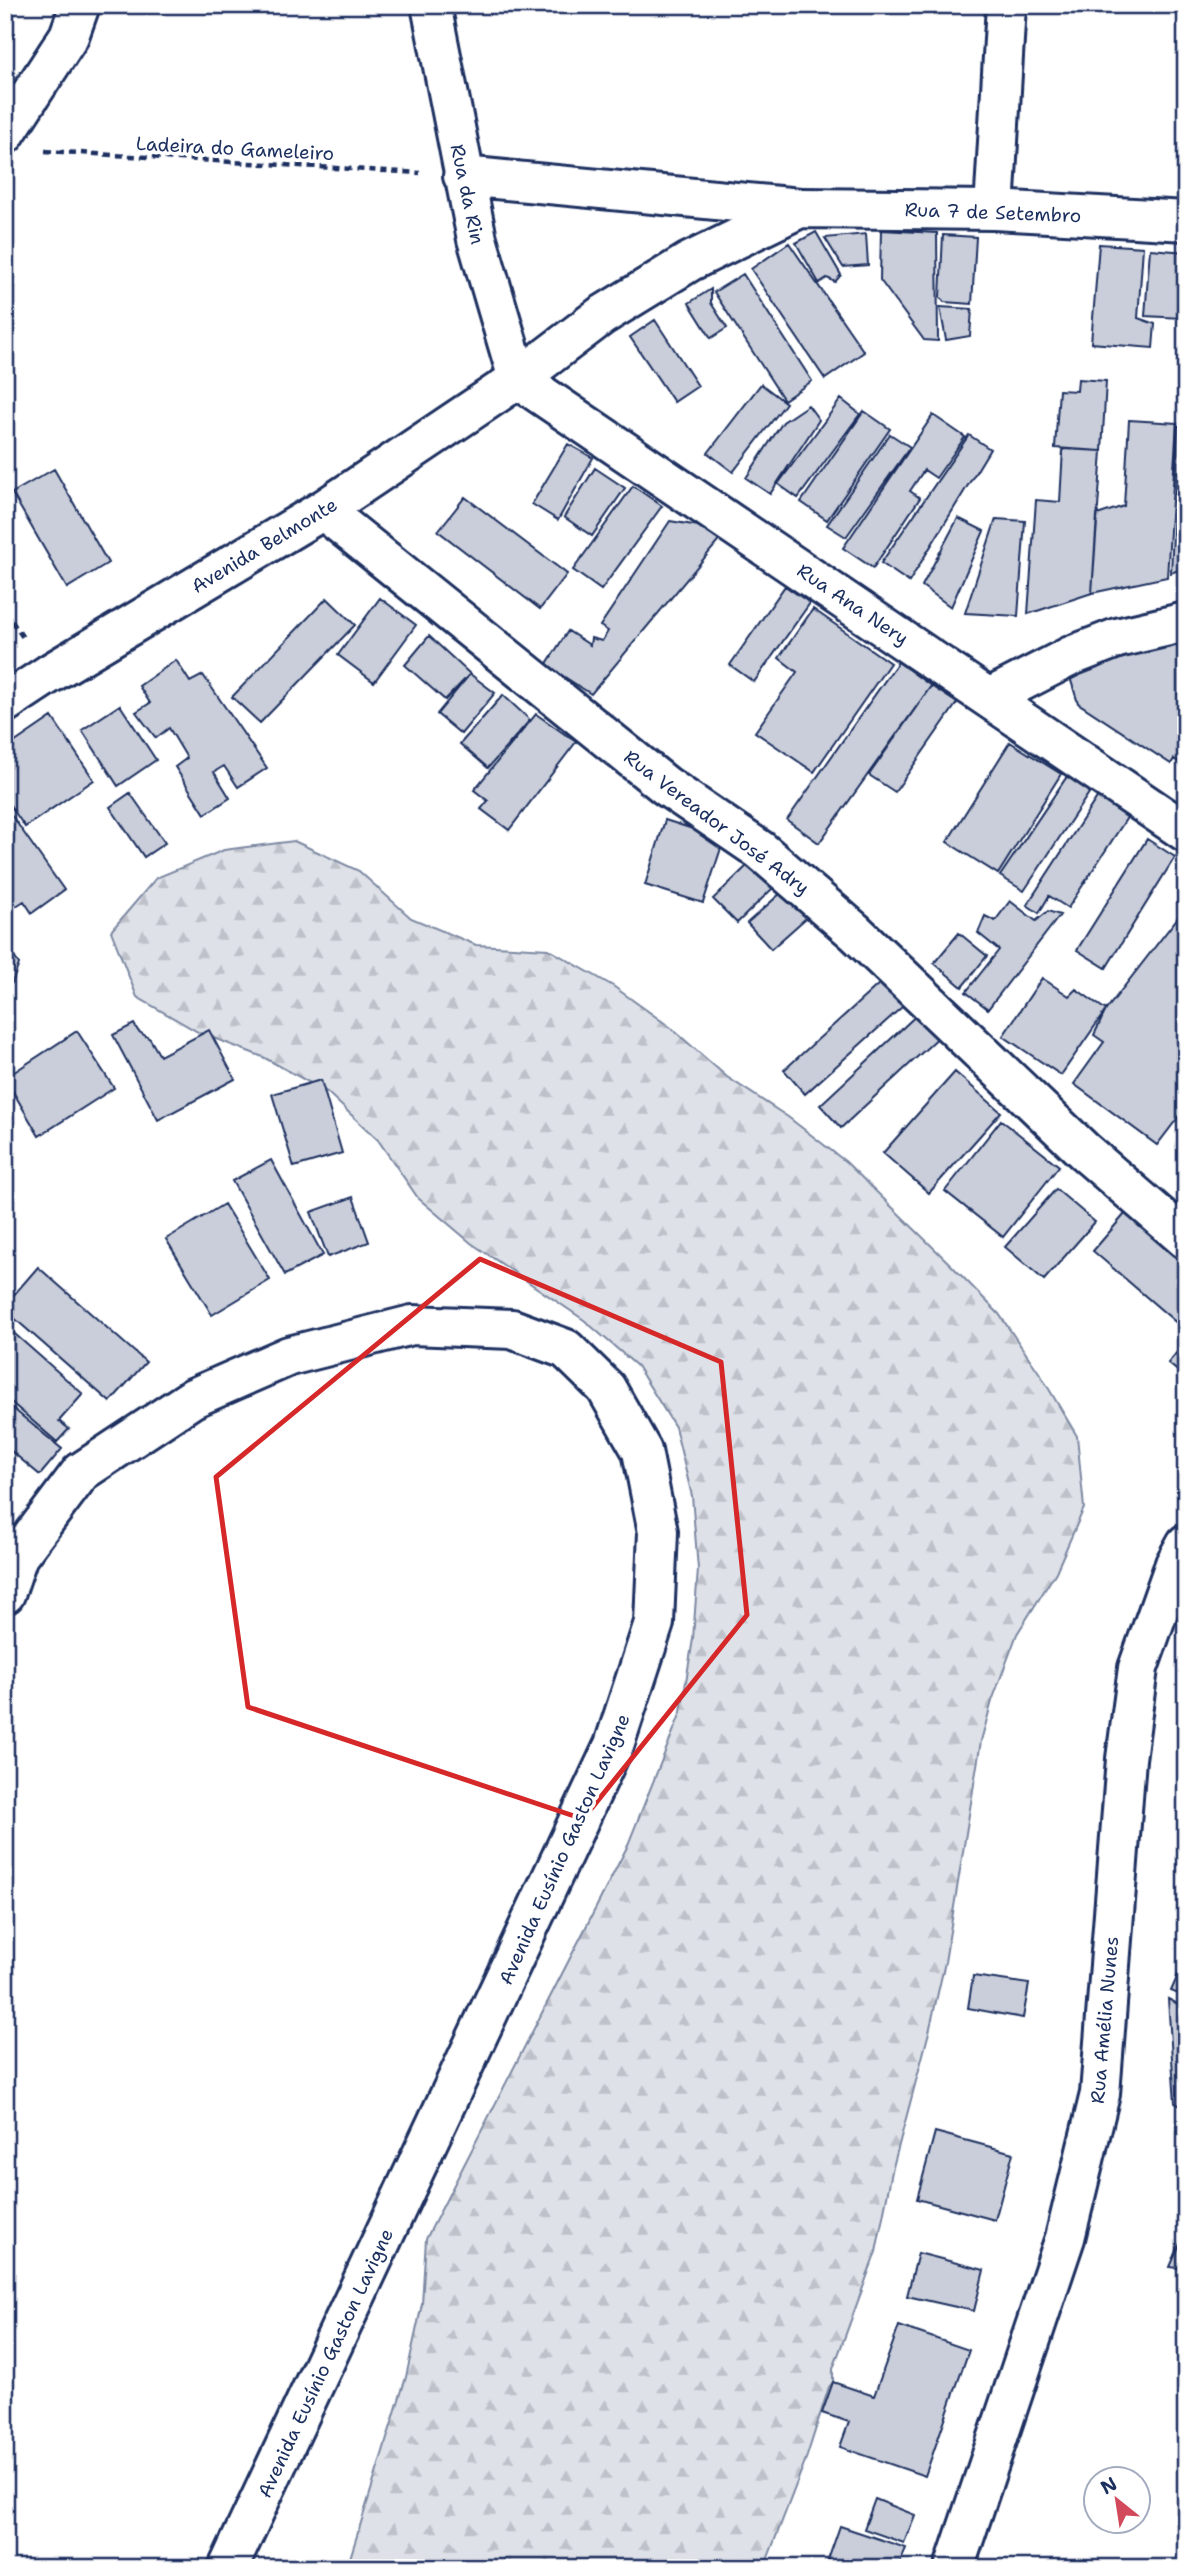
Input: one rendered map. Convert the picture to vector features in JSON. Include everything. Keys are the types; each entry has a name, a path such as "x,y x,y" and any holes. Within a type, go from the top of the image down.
{"street":[{"path":"19,142 69,36 80,5"},
{"name":"Rua da Rin","path":"431,5 477,239 518,379"},
{"path":"994,209 1006,5"},
{"name":"Rua 7 de Setembro","path":"463,176 800,208 994,209 1186,221"},
{"name":"Rua 7 de Setembro","path":"518,379 600,316 689,262 800,208"},
{"name":"Avenida Belmonte","path":"5,703 323,510 518,379"},
{"name":"Rua Ana Nery","path":"518,379 991,697 1186,832"},
{"name":"Rua Vereador José Adry","path":"323,510 666,786 760,850 855,932 1065,1133 1186,1239"},
{"path":"991,697 1118,638 1186,622"},
{"name":"Avenida Eusínio Gaston Lavigne","path":"5,1594 18,1556 81,1472 193,1398 289,1356 412,1325 512,1329 566,1349 606,1388 642,1451 659,1532 654,1623 614,1745 228,2568"},
{"name":"Rua Amélia Nunes","path":"954,2568 1065,2238 1100,2094 1126,1759 1138,1668 1175,1564 1186,1544"}],"path":[{"name":"Ladeira do Gameleiro","path":"19,142 463,176"}],"highlighted area":[{"path":"480,1259 721,1362 747,1615 583,1819 248,1707 216,1477"}],"green space":[{"path":"294,841 359,871 411,918 476,945 548,949 613,986 670,1027 727,1077 788,1117 846,1162 950,1264 999,1314 1040,1374 1077,1436 1084,1508 1056,1572 1017,1634 992,1701 981,1741 945,1962 892,2171 876,2252 833,2369 833,2382 829,2387 807,2456 764,2568 347,2568 406,2377 422,2304 426,2239 627,1847 681,1712 693,1639 698,1569 692,1496 675,1427 637,1366 584,1320 471,1243 418,1198 378,1140 327,1092 263,1057 198,1032 137,997 111,931 156,878 224,850"}],"building":[{"path":"881,230 937,233 938,341 924,340 880,280"},
{"path":"816,232 841,275 835,282 827,278 819,283 796,243"},
{"path":"866,234 868,265 843,267 825,238"},
{"path":"943,235 976,237 972,304 944,302 940,297"},
{"path":"789,243 864,352 825,379 751,269"},
{"path":"1099,244 1143,247 1138,318 1155,324 1153,348 1091,343"},
{"path":"1150,249 1186,252 1182,318 1145,316"},
{"path":"743,274 812,381 784,400 714,292"},
{"path":"711,289 711,303 727,328 711,338 689,303"},
{"path":"940,307 972,309 970,336 946,340"},
{"path":"655,320 698,386 674,402 630,337"},
{"path":"1078,379 1106,381 1102,451 1055,448 1059,390 1077,391"},
{"path":"761,384 786,403 733,472 708,453"},
{"path":"841,399 860,414 798,498 778,484"},
{"path":"808,405 819,420 770,494 746,478 783,422"},
{"path":"864,411 890,429 827,520 801,502"},
{"path":"933,415 965,437 936,478 924,470 910,491 920,498 873,568 843,548"},
{"path":"1129,420 1177,423 1167,577 1092,593 1097,515 1124,506"},
{"path":"1178,426 1186,426 1186,567 1171,573"},
{"path":"890,434 910,447 846,537 827,525"},
{"path":"969,435 990,449 909,582 881,563"},
{"path":"568,444 593,458 558,520 532,504"},
{"path":"1063,449 1102,451 1092,593 1028,614 1036,500 1060,502"},
{"path":"595,468 625,488 592,536 564,517"},
{"path":"54,469 108,563 67,588 12,493"},
{"path":"633,486 662,506 601,590 573,570"},
{"path":"465,497 567,574 540,609 438,531"},
{"path":"958,518 984,531 951,607 922,586"},
{"path":"996,519 1025,521 1018,616 965,613"},
{"path":"670,521 727,531 591,694 546,665 568,631 590,645 591,638 602,641 608,631 600,626"},
{"path":"785,586 810,603 754,682 730,665"},
{"path":"327,598 355,625 260,723 232,697"},
{"path":"380,598 416,625 374,682 338,655"},
{"path":"813,609 890,663 814,772 755,732 797,672 779,658"},
{"path":"429,636 470,674 445,700 405,665"},
{"path":"1174,638 1186,666 1186,767 1174,759 1171,764 1078,703 1068,671"},
{"path":"176,660 190,682 203,675 267,768 238,787 224,766 214,772 230,798 205,814 175,767 187,758 169,728 156,738 136,712 150,703 139,686"},
{"path":"898,662 931,686 819,843 787,820"},
{"path":"470,674 495,693 461,734 437,714"},
{"path":"931,686 957,703 895,792 869,775"},
{"path":"503,695 530,720 488,768 460,744"},
{"path":"120,705 156,760 118,786 82,730"},
{"path":"536,714 576,742 509,830 481,809 488,801 474,790"},
{"path":"52,717 94,780 25,827 5,798 5,749"},
{"path":"1010,742 1061,774 998,874 947,842"},
{"path":"1068,775 1091,790 1024,891 1000,876"},
{"path":"130,793 165,843 144,857 110,807"},
{"path":"1098,796 1128,816 1068,908 1049,896 1039,913 1027,905"},
{"path":"5,806 64,890 32,913 24,901 5,913"},
{"path":"665,820 724,839 703,903 645,885"},
{"path":"1147,839 1175,857 1106,968 1077,950"},
{"path":"751,862 774,887 737,923 713,899"},
{"path":"790,885 814,911 771,949 747,923"},
{"path":"1010,901 1036,921 1048,911 1060,915 988,1009 966,992 999,950 978,933 985,916 995,921"},
{"path":"1186,907 1186,1107 1157,1145 1074,1084 1104,1042 1094,1035 1106,1010"},
{"path":"959,933 987,956 962,987 934,963"},
{"path":"5,944 19,964 12,983 5,981"},
{"path":"890,974 912,998 805,1094 784,1070"},
{"path":"1042,978 1069,996 1076,989 1106,1010 1061,1075 1003,1036"},
{"path":"921,1011 943,1033 841,1128 820,1105"},
{"path":"134,1024 138,1031 150,1039 160,1056 209,1030 235,1079 158,1120 113,1035"},
{"path":"77,1031 114,1088 39,1136 5,1078"},
{"path":"955,1072 1001,1112 929,1193 883,1153"},
{"path":"321,1080 342,1153 294,1167 272,1094"},
{"path":"1001,1120 1059,1166 1003,1237 945,1191"},
{"path":"271,1160 323,1255 285,1275 232,1181"},
{"path":"1056,1189 1095,1222 1044,1280 1005,1247"},
{"path":"353,1197 369,1242 328,1257 311,1212"},
{"path":"224,1204 270,1280 212,1315 166,1239"},
{"path":"1131,1207 1186,1254 1186,1331 1093,1251"},
{"path":"38,1267 146,1362 110,1402 5,1310 5,1305"},
{"path":"8,1328 83,1394 59,1421 69,1429 57,1442 5,1397"},
{"path":"1186,1341 1186,1378 1168,1363"},
{"path":"5,1402 62,1449 40,1475 5,1446"},
{"path":"1186,1957 1186,1997 1171,1991"},
{"path":"973,1976 1029,1984 1023,2018 968,2008"},
{"path":"1168,1999 1186,2008 1186,2109 1175,2103"},
{"path":"935,2132 1013,2153 995,2220 917,2199"},
{"path":"1186,2230 1186,2269 1170,2267"},
{"path":"918,2253 984,2270 974,2311 907,2296"},
{"path":"899,2326 969,2350 925,2476 840,2447 849,2422 822,2413 833,2382 874,2396"},
{"path":"875,2499 915,2515 904,2543 864,2529"},
{"path":"840,2526 906,2548 898,2568 842,2568 827,2563"}]}
